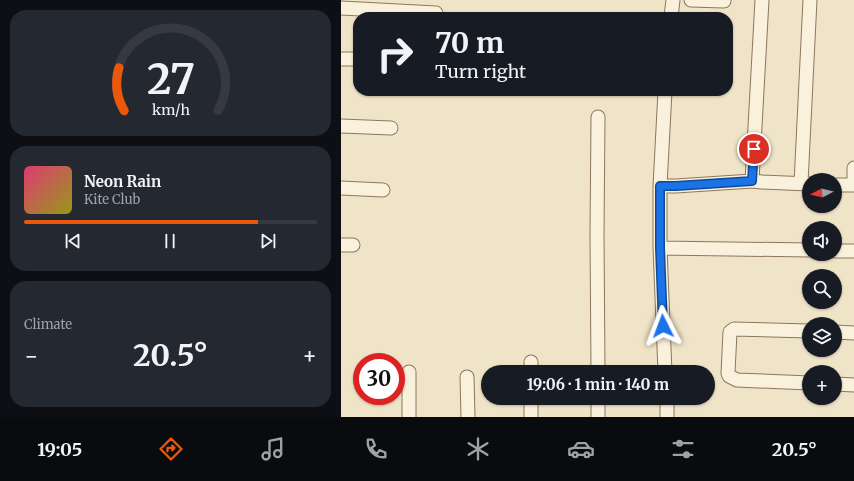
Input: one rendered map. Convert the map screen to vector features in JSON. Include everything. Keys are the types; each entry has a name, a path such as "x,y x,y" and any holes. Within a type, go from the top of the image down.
{"street":[{"path":"672,12 673,0"},
{"path":"691,0 724,2"},
{"path":"752,181 762,0"},
{"path":"805,173 811,0"},
{"path":"341,8 417,12"},
{"path":"341,59 353,59"},
{"path":"665,96 660,186 660,248 665,365"},
{"path":"598,117 598,365"},
{"path":"341,126 391,128"},
{"path":"842,185 854,185 854,168"},
{"path":"660,186 752,181 802,184"},
{"path":"341,188 383,190"},
{"path":"660,248 802,250"},
{"path":"842,251 854,251"},
{"path":"802,331 734,329 730,332 728,373 729,376 737,380 802,383"},
{"path":"842,332 854,333"},
{"path":"409,372 409,417"},
{"path":"467,377 468,417"},
{"path":"842,384 854,385"},
{"path":"531,405 531,417"},
{"path":"598,405 598,417"},
{"path":"667,405 667,417"}],"route":[{"path":"663,326 660,248 660,186 752,181 754,149"}]}
